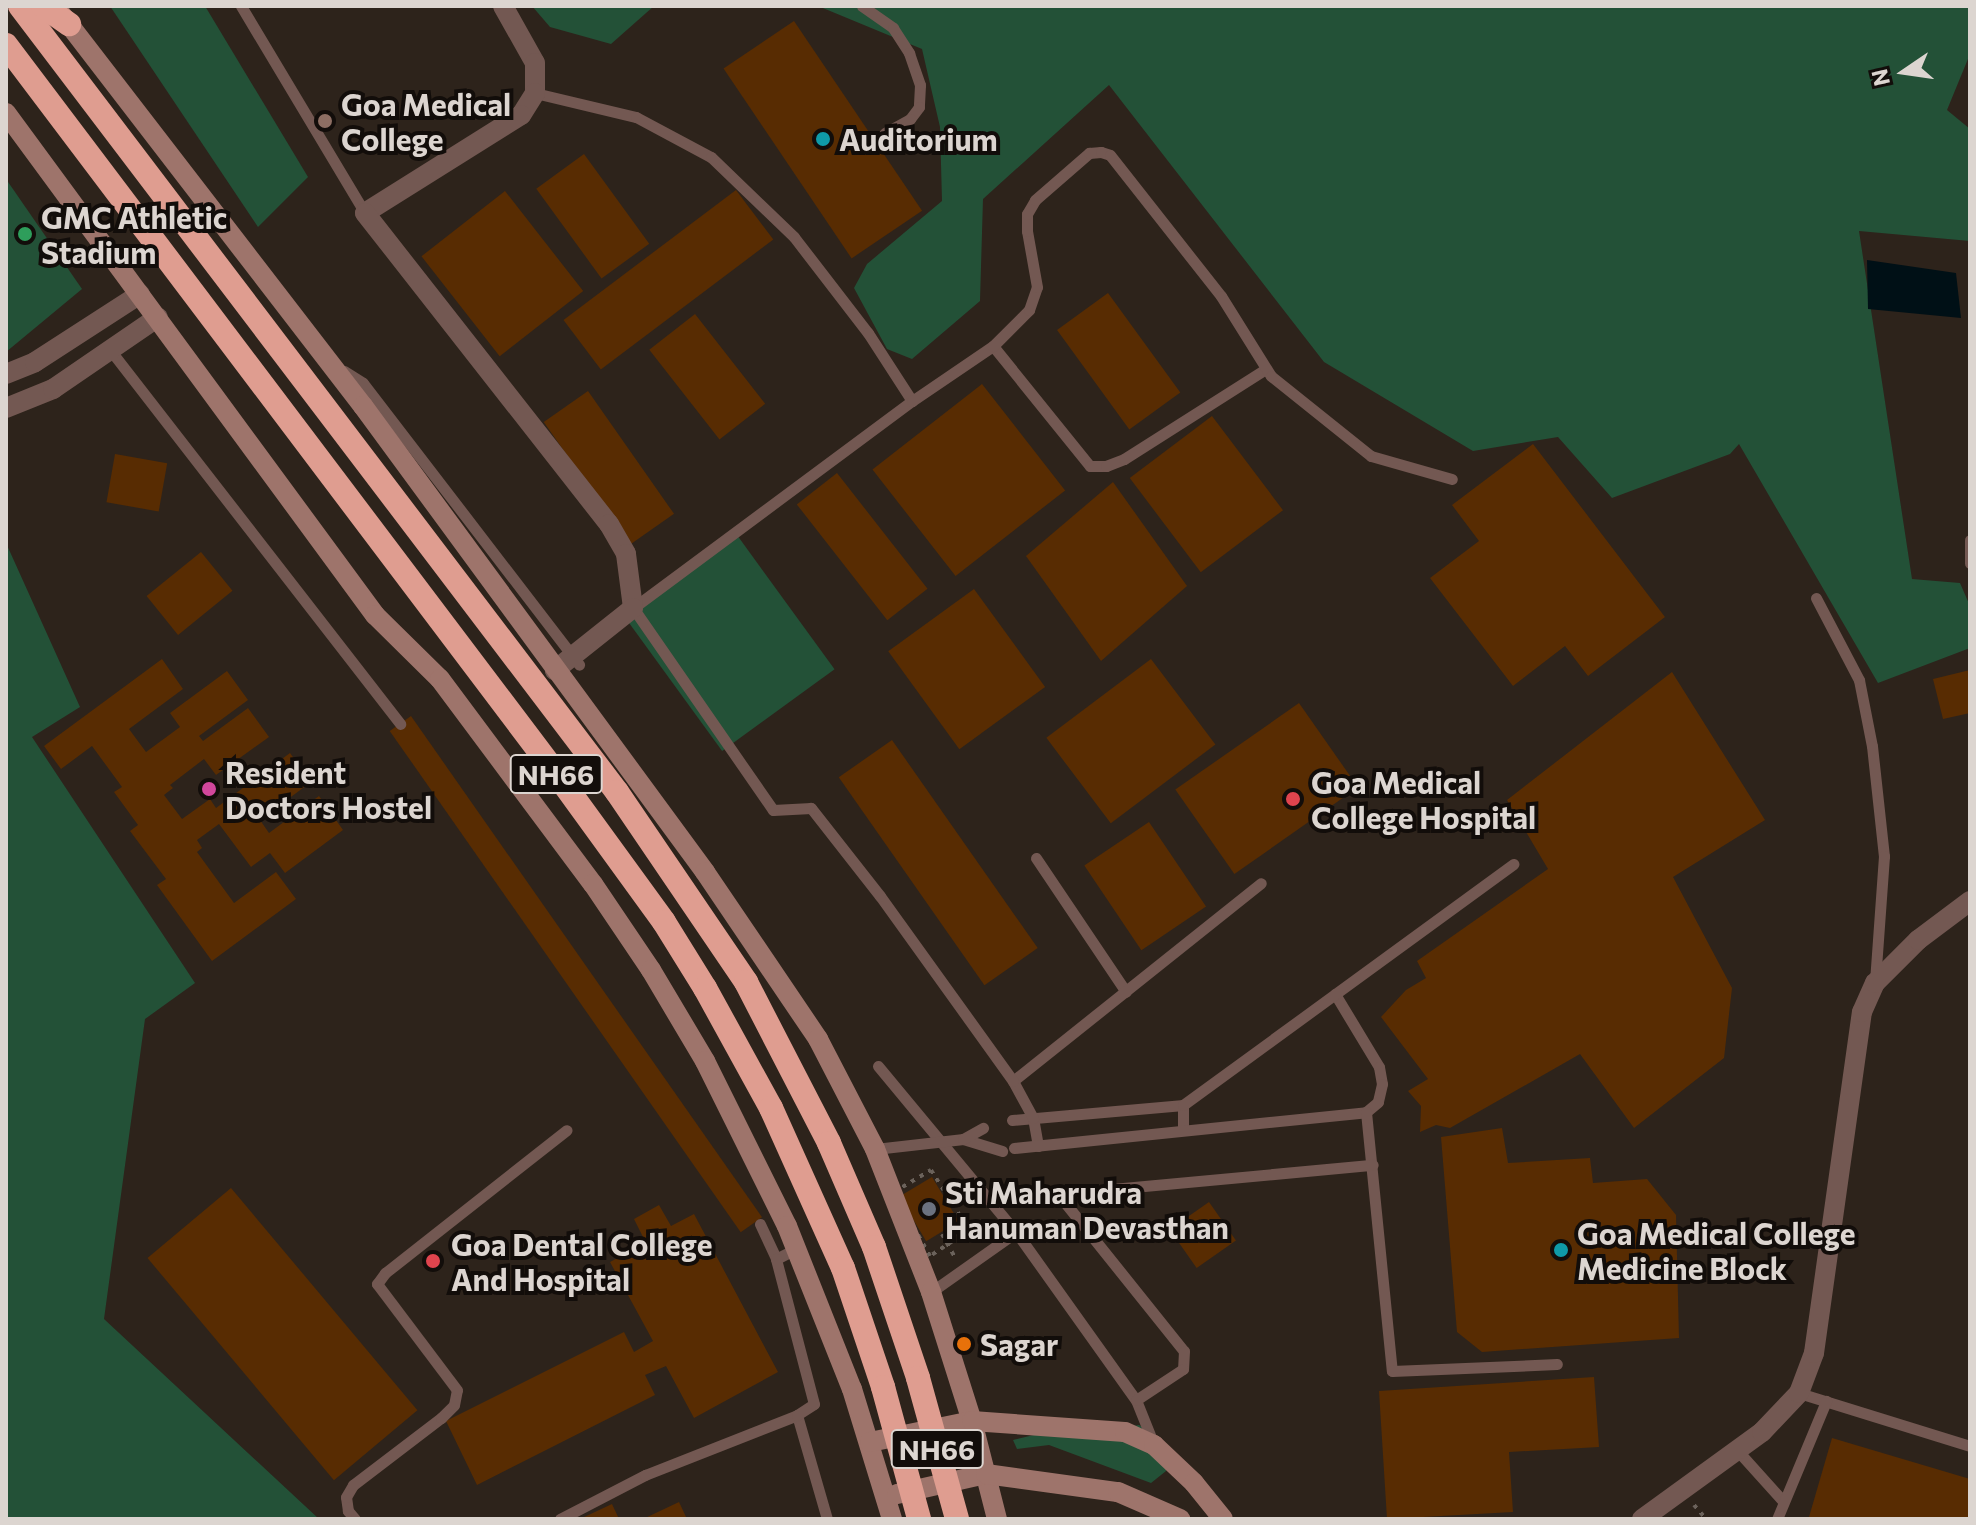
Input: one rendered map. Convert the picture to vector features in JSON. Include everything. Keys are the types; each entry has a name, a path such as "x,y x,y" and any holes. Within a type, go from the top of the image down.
{"highway":[{"name":"NH66","path":"20,6 617,792 746,982 829,1143 874,1247 918,1378 957,1519"},
{"path":"43,6 62,15"},
{"name":"NH66","path":"6,45 471,659 664,922 741,1049 843,1268 883,1387 919,1519"}],"street":[{"path":"503,6 535,63 535,93 521,115 365,213 609,524 626,554 633,608 575,660 555,670"},
{"path":"62,15 326,359 705,872 809,1026 875,1149 931,1292 972,1421 997,1519"},
{"path":"6,113 375,615 440,679 593,884 651,970 705,1061 752,1152 796,1249 870,1442 892,1519"},
{"path":"6,374 35,362 140,294"},
{"path":"6,408 53,389 158,317"},
{"path":"1642,1519 1762,1432 1799,1393 1814,1353 1862,1012 1875,983 1918,940 1970,901"},
{"path":"870,1442 972,1421 1115,1430 1141,1436 1154,1445 1214,1515"},
{"path":"886,1496 986,1474 1118,1492 1180,1519"}],"lane":[{"path":"241,6 365,213"},
{"path":"862,6 893,28 909,53 920,85 919,107 910,119 885,133"},
{"path":"535,93 636,117 711,157 794,237 868,333 912,401"},
{"path":"1038,1146 1033,1118 1013,1081 880,896 811,808 773,810 633,608 912,401 993,346 1029,310 1037,287 1027,214 1035,200 1089,153 1110,155 1221,296 1266,369 1371,456 1452,479"},
{"path":"993,346 1090,466 1106,466 1124,459 1266,369"},
{"path":"111,351 400,724"},
{"path":"326,359 363,383 575,660"},
{"path":"1970,540 1970,563"},
{"path":"1816,598 1859,680 1872,746 1884,856 1875,983"},
{"path":"1036,858 1126,992"},
{"path":"1012,1120 1183,1105 1514,864"},
{"path":"1013,1081 1261,883"},
{"path":"963,1139 1008,1149 1366,1112 1378,1102 1382,1084 1379,1067 1335,994"},
{"path":"878,1066 1016,1232 1136,1400 1154,1445"},
{"path":"1183,1105 1183,1130"},
{"path":"1366,1112 1392,1371 1557,1364"},
{"path":"875,1149 943,1143 963,1139 983,1128"},
{"path":"355,1519 348,1511 346,1497 353,1485 441,1418 454,1405 457,1390 377,1284 385,1273 567,1130"},
{"path":"1136,1400 1183,1369 1184,1351 1058,1194 1373,1165"},
{"path":"560,1519 645,1475 797,1415 816,1401 776,1259 760,1224"},
{"path":"931,1292 1016,1232"},
{"path":"776,1259 796,1249"},
{"path":"1799,1393 1970,1446"},
{"path":"1777,1519 1782,1500 1826,1401"},
{"path":"797,1415 827,1519"},
{"path":"1737,1450 1782,1500"}],"path":[{"path":"931,1170 969,1230 947,1244 930,1256 894,1192 931,1170"},
{"path":"942,1234 947,1244"},
{"path":"1686,1512 1694,1505 1706,1519"}],"green space":[{"path":"110,6 205,6 308,177 258,227"},
{"path":"532,6 654,6 611,44 550,27"},
{"path":"818,6 1970,6 1970,54 1947,110 1970,129 1970,241 1859,231 1912,579 1960,583 1970,606 1970,648 1878,683 1739,444 1730,454 1612,498 1558,437 1473,451 1324,362 1109,85 983,199 980,301 912,359 887,349 854,288 867,264 942,201 940,127 922,49"},
{"name":"GMC Athletic Stadium","path":"6,179 82,289 6,352"},
{"path":"737,535 835,669 722,751 625,617"},
{"path":"6,543 80,707 32,737 195,983 145,1019 104,1319 319,1519 6,1519"},
{"path":"1139,1425 1154,1434 1166,1454 1166,1471 1151,1483 1049,1445 1017,1449 1013,1440 1046,1432 1110,1430"}],"shaded area":[{"path":"1867,260 1956,273 1961,318 1868,309"}],"building":[{"name":"Auditorium","path":"794,21 922,211 852,258 724,69"},
{"path":"584,154 649,244 602,278 536,189"},
{"path":"736,190 773,240 601,370 563,320"},
{"path":"505,191 583,291 500,356 421,256"},
{"path":"1108,293 1180,393 1129,430 1057,330"},
{"path":"695,314 765,404 719,440 649,350"},
{"path":"982,384 1065,490 956,576 872,470"},
{"path":"588,391 674,514 630,545 544,422"},
{"path":"1212,416 1283,510 1201,572 1130,478"},
{"path":"1533,444 1665,617 1588,676 1565,646 1513,686 1430,578 1479,541 1452,505"},
{"path":"115,454 167,463 159,511 106,502"},
{"path":"837,473 928,589 887,620 797,504"},
{"path":"1113,482 1187,586 1101,661 1026,556"},
{"path":"201,552 232,591 178,635 147,596"},
{"path":"974,589 1045,687 959,749 888,651"},
{"path":"162,659 183,689 129,729 146,752 180,727 170,713 227,671 248,700 199,736 203,741 248,708 269,737 216,775 204,759 170,785 173,788 164,795 182,819 210,799 216,808 290,753 311,782 260,820 269,833 319,796 343,830 285,873 270,853 251,867 219,824 197,840 202,848 197,852 234,903 276,872 296,899 212,961 157,885 166,879 130,831 138,825 114,792 122,787 92,746 61,769 44,746"},
{"path":"1151,659 1215,744 1111,823 1046,738"},
{"path":"1970,670 1970,713 1943,719 1933,679"},
{"path":"1672,672 1765,820 1673,877 1732,988 1724,1058 1634,1128 1580,1054 1450,1128 1436,1125 1420,1132 1421,1106 1408,1091 1428,1079 1381,1017 1406,990 1426,978 1417,961 1548,869 1507,800"},
{"path":"1299,703 1358,787 1234,874 1175,790"},
{"path":"411,716 762,1217 741,1232 390,731"},
{"path":"892,740 1038,948 984,985 839,777"},
{"path":"1149,822 1206,907 1141,950 1084,866"},
{"name":"Goa Medical College Medicine Block","path":"1502,1128 1508,1163 1590,1158 1593,1183 1647,1179 1676,1215 1679,1338 1482,1352 1457,1332 1441,1137"},
{"name":"Sti Maharudra Hanuman Devasthan","path":"932,1177 959,1222 926,1241 899,1197"},
{"path":"231,1188 417,1410 334,1480 148,1258"},
{"path":"1209,1202 1236,1241 1197,1268 1170,1230"},
{"path":"659,1205 671,1226 694,1214 778,1372 694,1418 666,1366 645,1375 655,1395 477,1485 446,1421 624,1332 634,1352 653,1341 610,1262 646,1243 634,1219"},
{"path":"1594,1377 1599,1447 1509,1452 1513,1512 1387,1519 1379,1391"},
{"path":"1832,1438 1970,1479 1970,1519 1809,1517"},
{"path":"679,1502 687,1519 643,1519"},
{"path":"612,1504 619,1519 580,1519"}],"place":[{"name":"Goa Medical College","path":"325,121"},
{"name":"Auditorium","path":"823,139"},
{"name":"GMC Athletic Stadium","path":"25,234"},
{"name":"Resident Doctors Hostel","path":"209,789"},
{"name":"Goa Medical College Hospital","path":"1293,799"},
{"name":"Sti Maharudra Hanuman Devasthan","path":"929,1209"},
{"name":"Goa Medical College Medicine Block","path":"1561,1250"},
{"name":"Goa Dental College And Hospital","path":"433,1261"},
{"name":"Sagar","path":"964,1344"}]}
